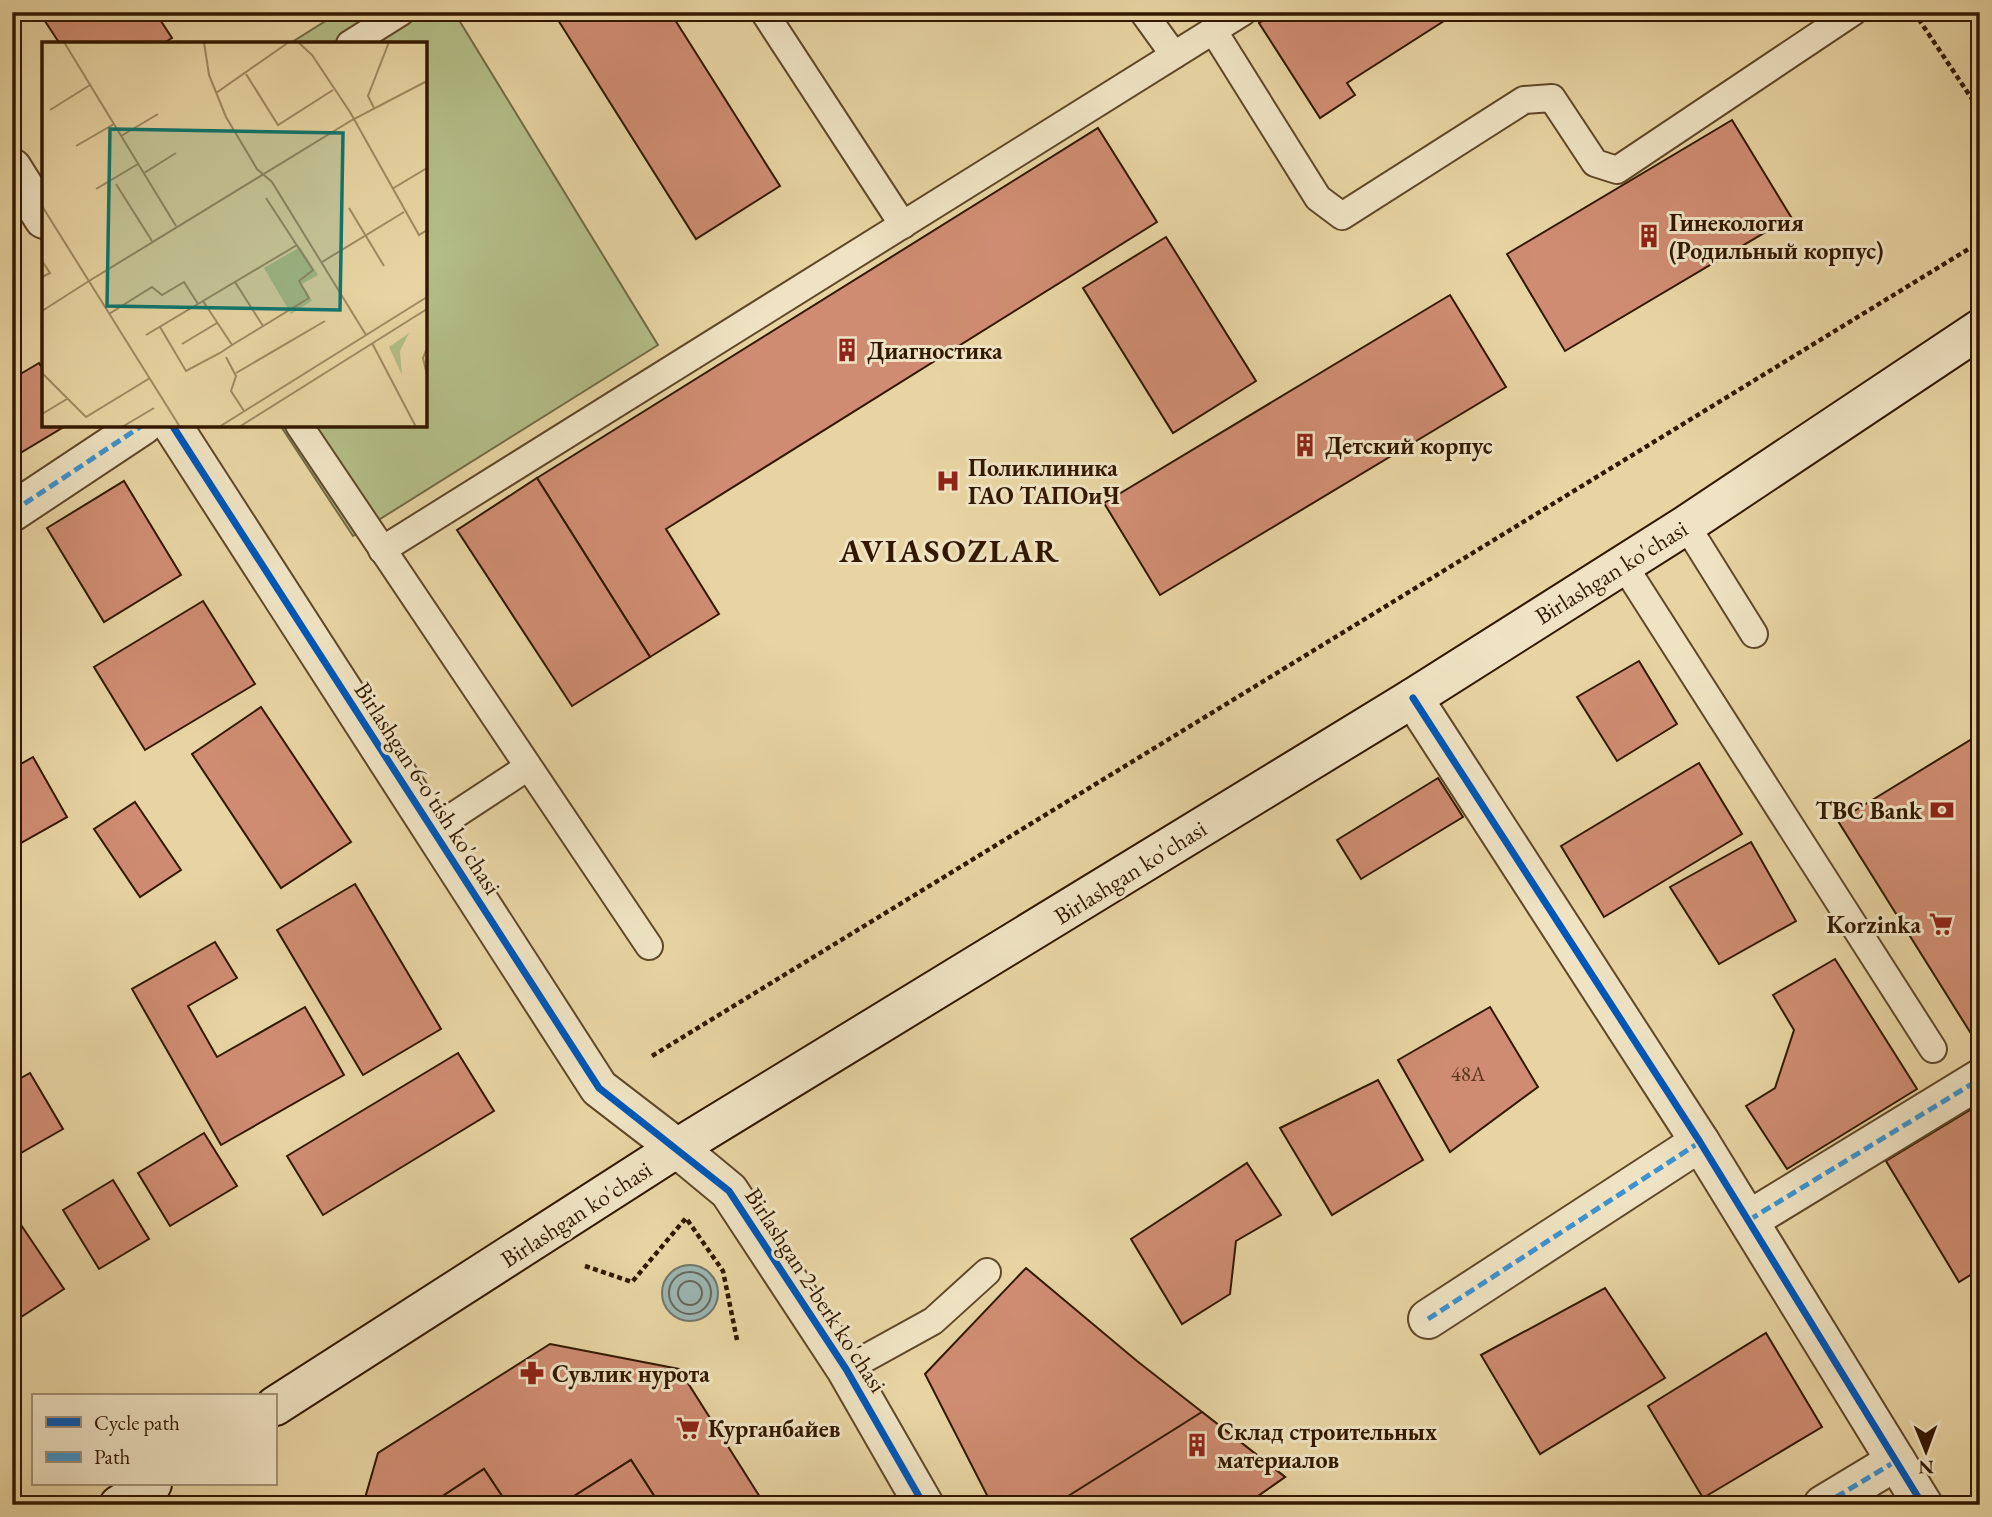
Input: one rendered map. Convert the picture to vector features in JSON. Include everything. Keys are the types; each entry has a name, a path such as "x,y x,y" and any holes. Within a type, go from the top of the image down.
{"street":[{"path":"12,168 42,216"},
{"name":"Birlashgan ko'chasi","path":"276,1405 677,1149 1413,698 1686,525 1980,329"},
{"path":"12,512 141,427"},
{"name":"Birlashgan 6-o'tish ko'chasi","path":"173,427 599,1088 677,1149"},
{"path":"1413,698 1700,1142 1923,1505"},
{"path":"1749,1220 1980,1079"},
{"path":"1428,1319 1700,1142"},
{"name":"Birlashgan 2-berk ko'chasi","path":"677,1149 729,1191 846,1369 925,1505"},
{"path":"1823,1505 1896,1461"},
{"path":"119,1505 149,1486"}],"lane":[{"path":"353,42 401,12"},
{"path":"764,12 904,225"},
{"path":"1143,12 1174,55"},
{"path":"382,550 1242,12"},
{"path":"1213,30 1318,198 1342,216 1524,100 1552,98 1595,163 1617,170 1853,12"},
{"path":"300,427 649,946"},
{"path":"1686,525 1754,634"},
{"path":"1623,565 1933,1049"},
{"path":"432,830 528,767"},
{"path":"846,1369 933,1321 987,1272"}],"path":[{"path":"1914,12 1980,111"},
{"path":"652,1056 1980,242"},
{"path":"585,1266 632,1282 686,1218 723,1270 737,1340"}],"green space":[{"path":"340,12 454,12 658,345 353,536 281,427 427,427 427,42 292,42"}],"water":[{"path":"690,1265 701,1267 710,1273 716,1282 716,1304 710,1313 701,1319 690,1321 679,1319 670,1313 664,1304 662,1293 664,1282 670,1273 679,1267"}],"building":[{"path":"39,12 155,12 172,38 165,42 59,42"},
{"path":"553,12 670,12 780,186 696,239"},
{"path":"1276,12 1458,12 1347,83 1355,95 1320,118 1259,23"},
{"name":"Гинекология (Родильный корпус)","path":"1732,120 1791,217 1565,351 1507,254"},
{"name":"Диагностика","path":"1098,128 1157,222 666,529 719,614 650,657 537,478"},
{"path":"1166,237 1256,381 1173,433 1083,288"},
{"name":"Детский корпус","path":"1450,295 1506,387 1160,595 1104,503"},
{"path":"39,363 42,368 42,427 64,427 12,458 12,379"},
{"path":"537,478 650,657 572,706 457,530"},
{"path":"124,481 181,575 104,622 47,528"},
{"path":"203,601 255,684 145,750 94,667"},
{"path":"1639,661 1677,724 1617,761 1577,697"},
{"path":"261,707 351,842 281,888 192,754"},
{"name":"Korzinka","path":"1980,734 1980,1027 1970,1032 1838,821"},
{"path":"33,757 67,817 12,848 12,769"},
{"path":"1699,763 1742,834 1604,917 1561,846"},
{"path":"1438,778 1463,817 1361,879 1337,840"},
{"path":"135,802 181,870 140,897 94,829"},
{"path":"1751,842 1796,921 1719,964 1670,887"},
{"path":"355,884 441,1029 363,1075 277,930"},
{"path":"215,942 237,978 188,1006 217,1057 305,1007 344,1075 221,1145 132,989"},
{"path":"1835,959 1917,1089 1787,1169 1746,1106 1775,1088 1794,1030 1773,995"},
{"path":"1490,1007 1538,1087 1450,1152 1398,1060"},
{"path":"458,1053 494,1111 323,1215 287,1156"},
{"path":"30,1073 63,1129 12,1158 12,1083"},
{"path":"1378,1080 1423,1160 1332,1215 1280,1128"},
{"path":"1975,1107 1980,1114 1980,1269 1959,1282 1886,1161"},
{"path":"204,1133 237,1186 170,1226 138,1173"},
{"path":"1247,1163 1281,1215 1236,1241 1230,1294 1182,1324 1131,1239"},
{"path":"113,1180 149,1239 99,1269 63,1210"},
{"path":"12,1214 64,1289 12,1323"},
{"path":"1026,1268 1137,1361 1285,1477 1245,1505 992,1505 925,1374"},
{"path":"1605,1288 1665,1378 1540,1454 1481,1355"},
{"path":"1766,1333 1822,1427 1703,1498 1648,1406"},
{"path":"550,1344 679,1369 765,1505 660,1505 631,1460 560,1505 508,1505 484,1469 429,1505 363,1505 378,1453"},
{"name":"Склад строительных материалов","path":"1202,1412 1285,1477 1245,1505 1054,1505"},
{"path":"631,1460 660,1505 560,1505"},
{"path":"484,1469 508,1505 429,1505"}],"marked path":[{"path":"12,512 140,427"},
{"path":"1749,1220 1980,1079"},
{"path":"1428,1319 1700,1142"},
{"path":"1823,1505 1896,1461"}],"cycle path":[{"path":"173,427 599,1088 729,1191 846,1369 924,1505"},
{"path":"1413,698 1700,1142 1923,1505"}],"place":[{"name":"Гинекология (Родильный корпус)","path":"1649,236"},
{"name":"Диагностика","path":"847,350"},
{"name":"Детский корпус","path":"1305,445"},
{"name":"Поликлиника ГАО ТАПОиЧ","path":"948,481"},
{"name":"TBC Bank","path":"1942,810"},
{"name":"Korzinka","path":"1941,924"},
{"name":"Сувлик нурота","path":"532,1373"},
{"name":"Курганбайев","path":"688,1428"},
{"name":"Склад строительных материалов","path":"1197,1445"}],"district":[{"name":"AVIASOZLAR","path":"950,551"}]}
